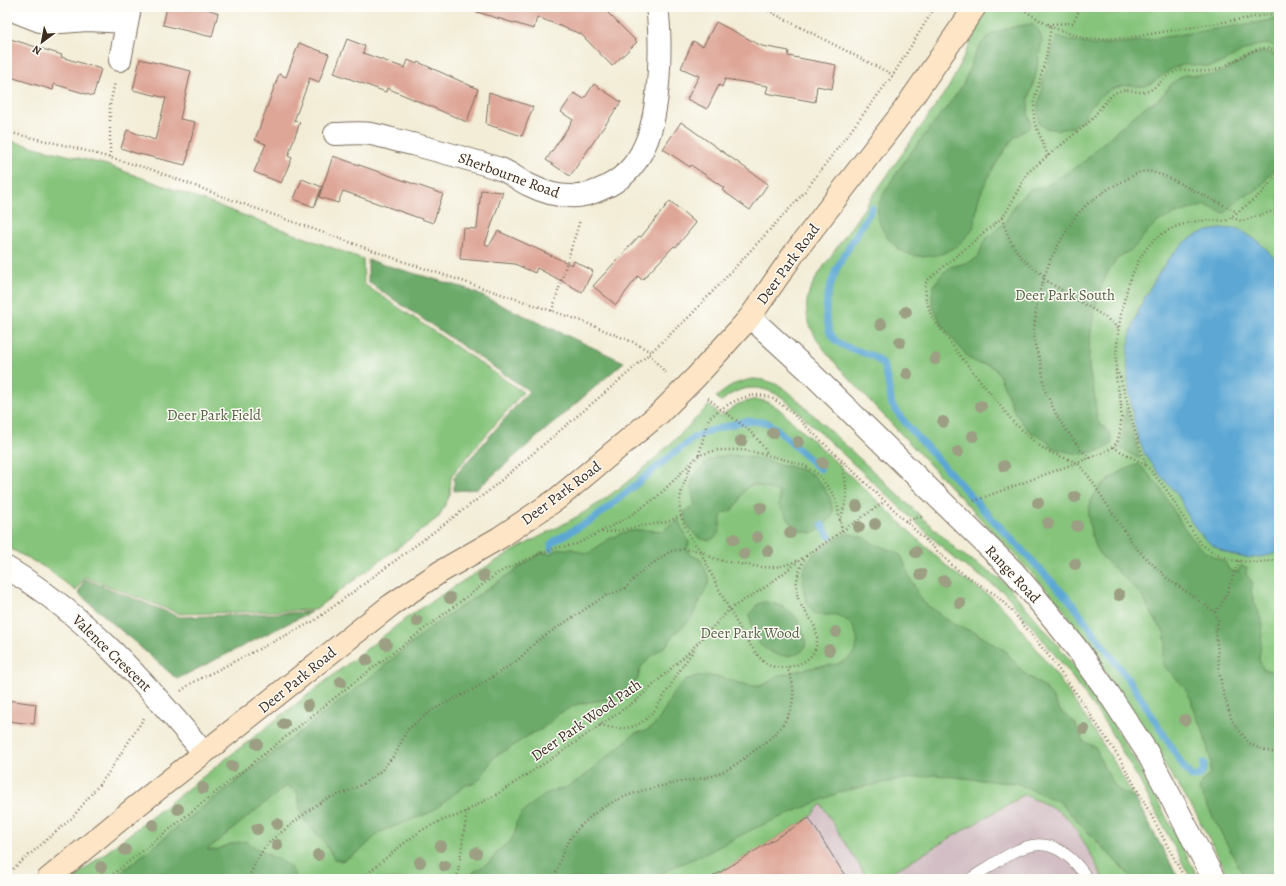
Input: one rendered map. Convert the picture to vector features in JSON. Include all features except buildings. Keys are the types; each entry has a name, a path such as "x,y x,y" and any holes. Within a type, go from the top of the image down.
{"street":[{"name":"Sherbourne Road","path":"335,134 370,134 480,162 507,172 529,185 550,193 570,196 588,195 609,186 623,177 634,164 645,145 652,123 656,92 659,38 657,7"},
{"name":"Deer Park Road","path":"48,879 138,805 391,605 440,572 499,538 557,498 660,413 750,317 795,252 901,114 975,7"},
{"path":"7,8 40,21 62,22 129,14 120,60"},
{"name":"Range Road","path":"750,317 809,371 1014,572 1047,610 1083,656 1146,752 1214,879"},
{"name":"Valence Crescent","path":"7,568 59,603 116,653 164,705 204,754"}],"lane":[{"path":"970,879 1022,848 1038,844 1055,848 1070,857 1088,879"}],"path":[{"path":"761,7 893,75"},
{"path":"7,874 72,818 107,775 143,719 164,705 190,684 314,621 486,493 627,374 690,316 802,195 893,75 935,7"},
{"path":"1019,7 1052,27 1088,40 1126,38 1279,13"},
{"path":"1046,24 1074,23 1081,7"},
{"path":"1048,156 1037,130 1033,112 1034,101 1046,57 1052,27"},
{"path":"1279,54 1270,49 1262,48 1244,55 1214,71 1188,70 1173,72 1146,92 1132,90 1118,91 1110,97 1088,123 1027,173 1002,218 926,281 926,300 932,317 1014,423 1049,452 1078,463 1090,478 1136,548 1168,579 1214,612 1218,620 1216,632 1219,671 1222,688 1232,720 1249,743 1272,752 1279,752"},
{"path":"110,157 110,105 120,60"},
{"path":"7,132 72,146 150,169 234,201 405,262 579,320 632,342 650,353 680,388 695,384 721,410 751,432 761,443 767,455"},
{"path":"905,521 950,510 1078,463 1115,445 1118,439 1121,416 1120,396 1116,378 1120,318 1131,280 1142,257 1154,240 1170,229 1203,220 1226,221 1231,218 1268,186 1279,170"},
{"path":"1090,458 1059,420 1045,391 1041,363 1035,346 1034,329 1038,295 1051,258 1061,240 1079,213 1087,204 1108,189 1140,172 1149,171 1165,176 1237,212"},
{"path":"552,312 588,195"},
{"path":"1231,218 1242,221 1279,209"},
{"path":"1002,218 1006,230 1019,253 1025,260 1044,277 1105,317 1119,329"},
{"path":"1116,370 1120,376 1134,431 1146,465 1166,489 1201,544 1231,560 1258,562 1271,561 1279,558"},
{"path":"699,455 709,418 736,400 754,395 772,399 789,410 955,568 996,595 1013,612 1048,655 1078,696 1120,759 1185,879"},
{"path":"1112,447 1146,465"},
{"path":"107,879 352,684 498,573 520,562 556,548 577,544 625,519 656,498 699,455 718,450 743,450 805,466 818,474 833,494 842,532"},
{"path":"840,521 847,497 841,460"},
{"path":"692,462 683,487 680,502 681,516 690,538 700,551 745,638 761,660 768,665 788,667 811,657 815,650 817,642 814,626 802,607 796,593 799,570 806,556"},
{"path":"245,879 250,875 265,847 274,838 322,802 363,784 382,770 396,753 407,730 432,710 474,689 518,660 537,642 599,600 624,588 641,572 669,552 682,549 700,551 715,558 732,563 759,567 783,566 806,556 884,502"},
{"path":"600,532 666,522 681,516"},
{"name":"Deer Park Wood Path","path":"361,879 422,830 443,820 460,815 521,779 638,699 701,640 730,609 767,586 806,556"},
{"path":"1214,612 1224,600 1231,578 1239,561"},
{"path":"600,725 611,728 624,728 648,719 701,640"},
{"path":"552,879 556,875 562,853 579,826 599,811 619,798 671,784 716,775 740,761 780,730 788,717 793,700 793,686 788,667"},
{"path":"457,879 467,811"}],"shaded area":[{"path":"919,777 1016,783 1070,813 1133,879 652,879 843,791"}],"green space":[{"name":"Deer Park South","path":"990,7 1279,7 1279,879 1230,879 1195,812 1061,605 841,370 820,343 809,324 807,302 814,281 950,85 982,19"},
{"path":"1279,19 1279,48 1270,45 1261,45 1245,50 1212,66 1179,66 1145,86 1127,85 1110,90 1102,95 1090,107 1082,120 1076,125 1055,130 1039,124 1038,105 1056,37 1093,45 1133,42"},
{"path":"1032,24 1039,31 1042,41 1036,74 1029,98 1028,114 1031,124 1029,128 1011,141 989,176 980,194 972,231 953,248 938,255 912,255 898,249 884,233 879,220 878,208 883,195 906,159 960,89 975,54 983,41 998,31 1016,26"},
{"path":"1263,52 1276,55 1279,58 1279,162 1258,190 1243,196 1225,213 1217,211 1206,205 1170,216 1157,223 1148,231 1135,247 1117,259 1103,281 1098,296 1091,327 1089,357 1089,369 1094,391 1097,421 1109,432 1113,442 1105,449 1081,454 1053,448 1044,438 1035,435 1027,429 1015,413 1000,377 995,369 988,365 977,363 969,358 950,336 942,325 932,305 934,285 944,272 951,267 972,261 978,257 984,241 1005,222 1021,197 1034,188 1046,186 1085,161 1095,150 1146,106 1162,96 1171,84 1184,75 1212,75 1222,72 1249,57"},
{"name":"Deer Park Field","path":"7,140 107,165 363,259 364,284 523,392 451,476 450,495 439,517 314,610 180,614 85,577 76,591 46,568 7,547"},
{"path":"368,260 465,288 624,362 477,489 454,491 454,477 529,391 368,282"},
{"path":"751,379 771,382 789,392 959,552 1000,579 1009,587 1064,653 1094,694 1136,762 1199,879 1191,879 1139,780 1107,726 1067,670 1005,593 956,560 783,398 775,393 759,388 743,389 728,396 721,402 716,397 734,384"},
{"name":"Deer Park Wood","path":"756,399 768,402 778,408 953,572 993,598 1009,614 1051,667 1096,733 1116,765 1179,879 1061,804 1133,879 1104,879 1071,822 1060,812 1024,795 880,879 868,879 821,804 809,818 709,879 166,879 559,549 550,554 542,552 434,625 360,686 189,818 113,879 72,879 405,619 485,567 575,518 610,495 649,464 709,405 721,416 738,404"},
{"path":"1126,408 1140,459 1118,447 1122,437"},
{"path":"732,455 762,459 805,471 813,475 820,482 830,498 833,512 831,518 818,531 812,533 801,531 790,522 779,505 779,492 757,485 752,485 744,490 739,502 733,509 723,514 721,518 720,530 715,537 707,540 697,536 689,527 685,516 685,511 695,505 692,494 694,476 710,460"},
{"path":"1139,464 1160,487 1179,520 1193,540 1205,552 1225,562 1229,570 1238,572 1241,566 1247,567 1246,574 1253,583 1251,592 1263,625 1259,660 1263,669 1279,673 1279,879 1245,879 1199,790 1201,783 1210,775 1211,762 1202,727 1195,715 1191,699 1183,686 1164,666 1162,657 1166,644 1164,632 1154,618 1142,596 1103,558 1094,544 1088,515 1093,497 1101,485 1122,471"},
{"path":"678,520 689,543 687,549 691,555 700,559 710,580 691,619 673,635 668,644 653,655 641,667 637,681 628,689 610,699 578,704 560,713 542,729 529,735 495,756 481,778 475,783 466,785 431,812 380,832 359,852 342,861 334,859 325,843 305,821 300,808 297,791 286,786 207,850 216,850 230,844 245,841 289,866 297,879 113,879 189,818 360,686 434,625 542,552 550,554 559,549 572,549 587,554 609,539 624,532 639,530 662,531"},
{"path":"845,534 851,534 867,539 874,544 896,552 902,557 910,578 923,602 953,624 976,633 1004,650 1025,674 1043,686 1051,695 1060,711 1075,723 1083,741 1095,747 1103,766 1117,789 1135,798 1179,879 1133,879 1060,802 1016,783 936,775 897,780 843,791 753,829 703,855 675,866 652,879 467,879 468,876 490,862 499,850 510,842 515,833 516,823 521,814 538,799 550,792 565,788 582,778 635,733 646,731 654,725 660,718 673,694 685,681 694,677 709,676 759,686 781,675 835,664 848,659 856,650 856,633 849,623 839,616 819,615 813,612 806,599 803,580 804,569 810,558 821,548"},
{"path":"85,579 180,617 311,612 177,679 78,593"},
{"path":"765,602 785,608 798,620 804,632 806,643 801,652 795,655 781,655 767,650 757,641 752,630 750,614 758,604"}],"water":[{"path":"1236,228 1249,235 1266,248 1279,266 1279,552 1250,558 1225,552 1203,537 1186,513 1179,497 1145,455 1135,427 1128,385 1127,368 1130,336 1134,322 1148,291 1166,262 1182,245 1194,236 1214,230"}],"waterway":[{"path":"872,208 836,270 829,290 826,316 830,333 836,341 844,346 873,356 883,364 892,405 907,425 980,506 1072,603 1138,693 1185,769 1192,777 1198,776 1202,773 1204,763"},
{"path":"741,422 766,422 777,429 820,469"},
{"path":"706,432 737,423"},
{"path":"551,548 551,544 556,540 595,518 668,458 695,437 702,434"},
{"path":"822,525 829,536"}]}
